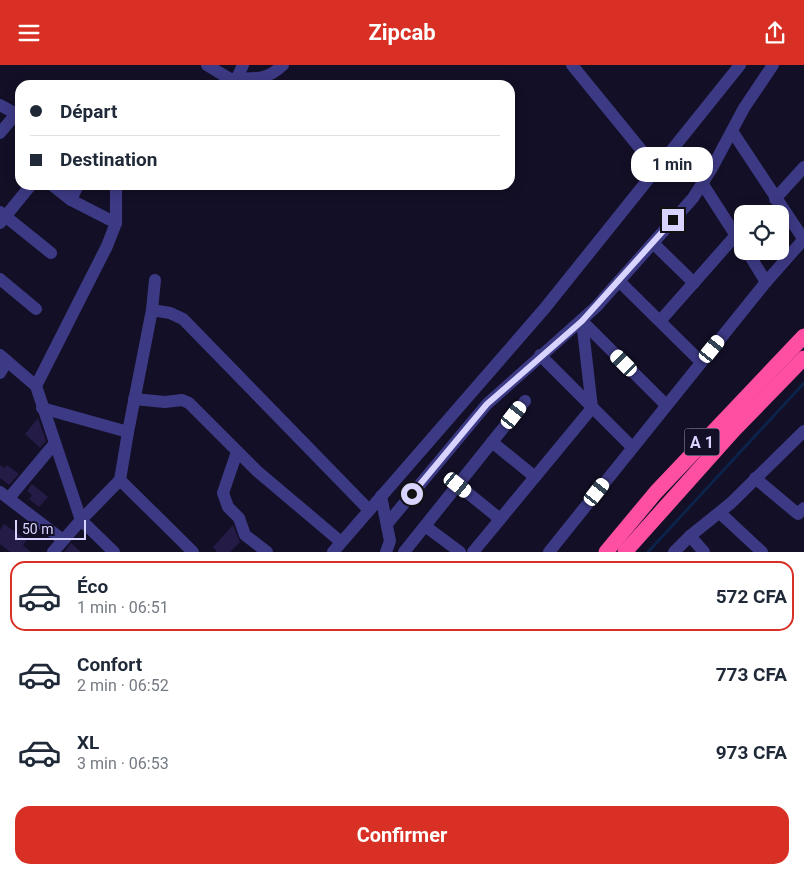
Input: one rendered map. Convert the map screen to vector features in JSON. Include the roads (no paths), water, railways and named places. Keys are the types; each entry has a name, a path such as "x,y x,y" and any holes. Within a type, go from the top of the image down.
{"highway":[{"name":"A 1","path":"606,551 656,492 804,336"},
{"name":"A 1","path":"625,551 734,430 804,358"}],"street":[{"path":"207,65 228,80"},
{"path":"230,80 243,65"},
{"path":"256,80 268,76 283,65"},
{"path":"572,65 656,168"},
{"path":"134,399 165,402 182,400 189,403 337,547 545,308 740,65"},
{"path":"387,524 487,404 540,355 582,321 692,198 773,65"},
{"path":"0,105 15,113"},
{"path":"0,133 15,118"},
{"path":"549,551 766,282 804,240 775,199 732,131"},
{"path":"775,199 804,167"},
{"path":"702,183 734,232"},
{"path":"26,190 2,217 51,253"},
{"path":"59,190 72,200 116,223"},
{"path":"72,200 76,190"},
{"path":"36,386 107,246 116,223 116,190"},
{"path":"653,243 694,283"},
{"path":"660,321 694,283 734,245"},
{"path":"753,260 766,282"},
{"path":"0,279 36,309"},
{"path":"53,551 120,480 152,309 154,280"},
{"path":"619,281 701,362"},
{"path":"152,309 170,313 183,319 369,510"},
{"path":"582,321 666,405"},
{"path":"473,551 592,408 582,321"},
{"path":"540,355 632,447"},
{"path":"0,373 3,358 36,386 81,520 114,551"},
{"path":"404,551 525,401"},
{"path":"42,408 128,432"},
{"path":"674,551 720,513 804,431"},
{"path":"55,443 5,495 63,541"},
{"path":"492,443 535,477"},
{"path":"237,451 223,493 228,507 239,518 245,535 267,551"},
{"path":"756,478 802,514"},
{"path":"120,480 193,551"},
{"path":"458,485 500,519"},
{"path":"381,495 390,541 386,551"},
{"path":"720,513 762,551"},
{"path":"425,526 460,551"},
{"path":"690,536 704,551"}],"waterway":[{"path":"648,552 804,383"}]}
